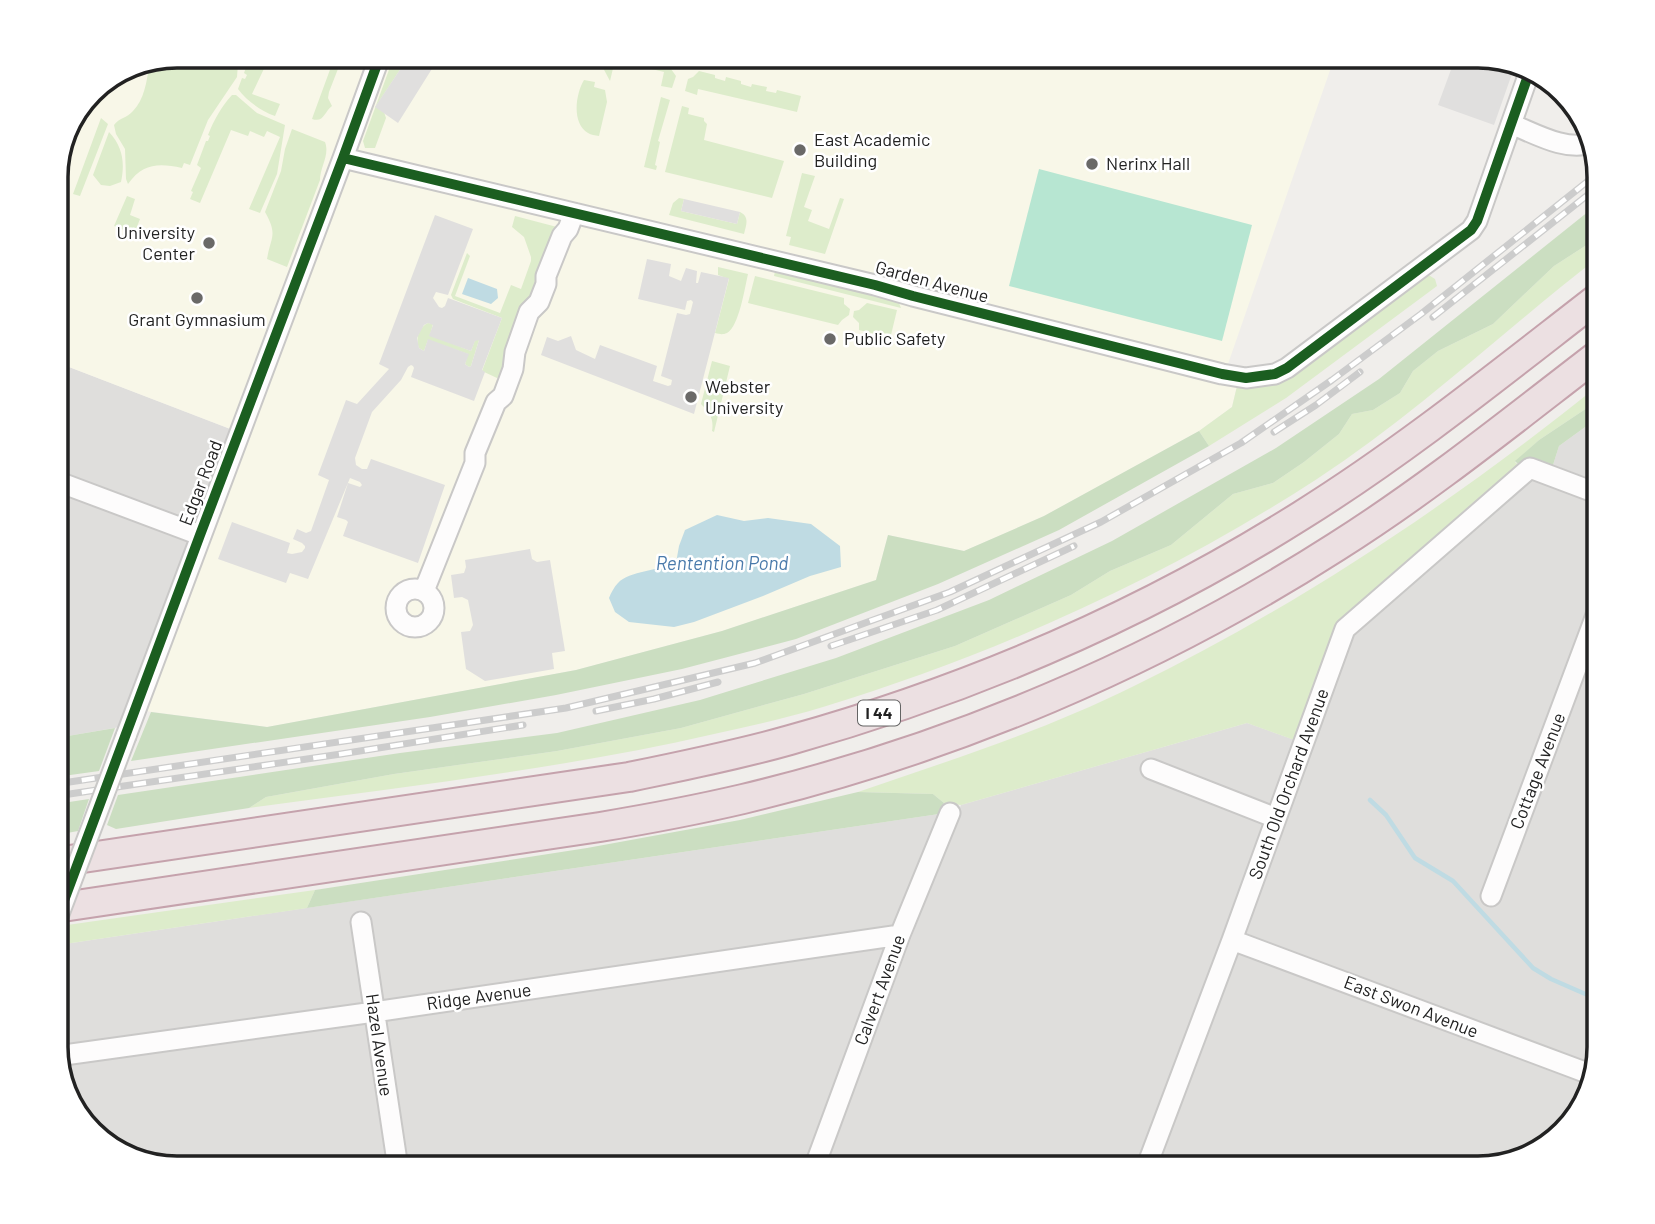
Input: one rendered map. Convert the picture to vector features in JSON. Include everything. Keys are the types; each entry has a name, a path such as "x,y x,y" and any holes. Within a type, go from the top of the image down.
{"highway":[{"name":"I 44","path":"68,860 629,777 788,741 940,693 1090,632 1234,557 1370,470 1587,306"},
{"path":"68,906 680,813 814,781 971,729 1046,700 1121,666 1194,630 1278,583 1404,502 1587,363"}],"street":[{"name":"Edgar Road","path":"68,890 376,68"},
{"path":"1527,79 1511,124 1563,143 1582,145"},
{"name":"Garden Avenue","path":"343,158 571,221 863,282 1105,345 1246,378 1275,374 1287,368 1471,230 1511,124"},
{"path":"424,592 475,463 475,453 496,402 503,396 529,312 542,293 562,236 571,221"},
{"name":"South Old Orchard Avenue","path":"1151,1156 1345,629 1530,468 1587,489"},
{"path":"68,492 200,535"},
{"name":"Cottage Avenue","path":"1491,896 1587,639"},
{"path":"1151,769 1276,818"},
{"name":"Calvert Avenue","path":"818,1156 900,935 950,813"},
{"name":"Hazel Avenue","path":"361,922 396,1156"},
{"name":"Ridge Avenue","path":"68,1054 900,935"},
{"name":"East Swon Avenue","path":"1232,940 1583,1072"}],"shaded area":[{"name":"Webster University","path":"177,68 1331,68 1228,364 850,272 844,287 1237,386 1232,407 1199,431 1044,516 964,551 888,535 876,580 722,631 576,670 267,727 145,711 246,435 68,367 68,170 72,149 79,129 105,95 142,74"},
{"path":"401,68 432,68 398,123 375,107"},
{"path":"1452,68 1492,69 1512,74 1494,125 1438,105"},
{"path":"684,199 740,212 737,224 681,211"},
{"path":"435,215 473,229 448,295 436,292 433,298 442,308 448,298 502,318 482,370 485,372 474,401 411,377 414,368 411,365 372,412 355,458 356,465 362,469 367,469 371,459 445,485 418,563 343,536 348,522 337,517 348,483 360,487 362,485 350,478 308,579 290,573 286,583 218,559 232,522 290,543 287,553 302,552 305,546 293,539 297,529 306,533 311,531 329,480 318,475 346,400 357,404 389,369 379,364","holes":["424,325 433,325 429,336 471,351 475,341 479,340 471,366 465,364 469,354 428,339 424,351 419,348 417,338"]},
{"path":"647,259 671,264 669,276 681,281 686,268 697,271 696,283 701,272 729,278 694,414 541,355 547,337 558,341 571,336 576,350 595,359 600,345 657,366 653,381 671,385 672,380 661,376 677,313 690,314 693,302 687,301 685,310 638,299"},
{"path":"68,367 233,430 120,727 68,736"},
{"path":"1587,426 1587,478 1553,465 1559,446"},
{"path":"1539,480 1587,497 1587,1047 1581,1082 1572,1101 1550,1129 1526,1145 1506,1152 1478,1156 829,1156 961,805 1247,723 1312,746 1351,638 1526,482"},
{"path":"530,549 532,559 537,562 550,560 565,651 552,653 554,669 485,681 466,669 461,632 470,631 473,625 468,600 462,597 454,598 451,575 464,573 465,560"},
{"path":"939,814 812,1156 177,1156 142,1150 111,1133 95,1119 79,1095 68,1054 68,944"}],"green space":[{"path":"238,68 237,77 208,120 190,165 184,163 182,168 152,166 140,172 128,184 125,149 114,125 137,107 148,73 163,69"},
{"path":"246,68 264,68 252,94 280,104 275,116 255,105 238,89 242,78 245,79 247,75 244,73"},
{"path":"331,68 338,68 328,98 332,106 321,118 312,119"},
{"path":"390,68 401,68 376,106 384,112 386,118 375,148 365,148 363,141"},
{"path":"603,68 613,68 610,81"},
{"path":"648,68 671,68 676,76 672,88 661,86 664,72"},
{"path":"699,71 725,81 726,77 751,87 752,84 767,87 766,91 776,93 777,90 801,96 797,112 698,89 697,95 685,91 688,79"},
{"path":"584,80 595,82 594,87 605,90 607,102 599,136 589,134 577,115 577,100"},
{"path":"232,95 236,95 257,113 285,125 277,174 260,213 249,209 280,137 267,131 264,137 250,131 248,136 231,130 200,203 190,199 201,168 197,165 210,136 208,135 224,104"},
{"path":"661,97 670,100 658,141 656,170 644,167"},
{"path":"682,106 689,108 688,114 704,118 707,124 704,140 784,161 772,198 665,172"},
{"path":"101,118 108,124 80,196 73,194"},
{"path":"292,129 325,142 326,152 320,180 287,267 267,259 272,231 265,212 281,171"},
{"path":"109,132 120,149 123,168 121,182 110,186 101,185 93,175"},
{"path":"1039,169 1252,225 1222,341 1009,286"},
{"path":"802,173 815,176 804,207 812,210 808,221 829,229 840,198 844,199 825,254 789,245 791,237 786,236"},
{"path":"127,196 135,199 130,215 140,219 134,234 114,226"},
{"path":"679,198 684,199 681,211 737,224 740,212 746,219 744,234 669,215 673,203"},
{"path":"1587,213 1587,245 1554,266 1493,324 1438,351 1413,371 1400,393 1373,410 1352,414 1339,434 1304,462 1273,483 1233,494 1171,545 1110,571 1071,595 955,646 804,694 681,728 557,751 394,774 266,797 249,808 116,829 107,825 118,795 400,753 557,733 700,700 836,658 989,600 1112,541 1276,448 1379,379"},
{"path":"515,216 557,227 501,376 497,378 482,371 502,318 453,299 451,295 467,253 470,256 455,296 500,313 511,285 521,289 531,257 524,237 512,227"},
{"path":"1587,245 1587,267 1426,399 1354,454 1200,549 1139,581 1015,638 888,686 809,711 728,731 541,767 249,808 266,797 394,774 557,751 681,728 804,694 955,646 1071,595 1110,571 1171,545 1233,494 1273,483 1339,434 1352,414 1373,410 1400,393 1413,371 1438,351 1493,324 1554,266"},
{"path":"718,267 748,274 735,323 727,333 722,334 715,333 729,279 718,275"},
{"path":"775,271 896,301 901,308 774,276"},
{"path":"1427,274 1435,279 1437,286 1286,398 1209,446 1199,431 1232,407 1237,386"},
{"path":"755,276 844,298 844,304 850,309 849,315 838,325 748,303"},
{"path":"867,303 897,310 891,335 859,330 859,323 853,317 854,311"},
{"path":"428,323 433,324 430,335 471,351 475,340 479,340 471,366 465,364 468,354 428,340 424,351 419,348 419,334 422,327"},
{"path":"712,361 730,366 714,432 711,416 701,404"},
{"path":"1587,394 1587,408 1539,440 1515,462 1522,468 1340,622 1297,741 1247,723 961,805 944,803 933,794 858,792 998,744 1067,717 1196,655 1375,549 1489,470"},
{"path":"1587,408 1587,426 1559,446 1553,465 1533,463 1522,468 1515,461 1539,440"},
{"path":"1199,431 1209,446 1059,530 938,584 796,639 682,669 556,695 430,717 131,761 151,712 267,727 576,670 722,631 876,580 888,535 964,551 1044,516"},
{"path":"115,728 99,771 68,775 68,736"},
{"path":"858,792 933,794 944,803 939,814 307,908 315,890 587,848 740,820"},
{"path":"89,799 78,831 68,833 68,802"},
{"path":"315,890 307,908 68,944 68,925"}],"water":[{"path":"468,278 497,289 498,298 491,304 462,294"},
{"name":"Rentention Pond","path":"717,515 744,521 768,518 811,524 840,546 841,567 674,627 629,622 615,612 609,598 618,583 637,573 676,563 685,530"}],"waterway":[{"path":"1370,800 1386,815 1415,858 1453,881 1533,968 1587,995"}],"railway":[{"path":"68,782 566,708 755,663 950,592 1101,522 1241,443 1421,314 1587,182"},
{"path":"1433,317 1587,195"},
{"path":"1274,432 1360,372"},
{"path":"831,646 937,610 1074,546"},
{"path":"596,711 718,682"},
{"path":"68,794 523,725"}],"cycle path":[{"path":"68,890 376,68"},
{"path":"343,158 875,285 1246,378 1275,374 1287,368 1471,230 1477,221 1527,79"}],"place":[{"name":"East Academic Building","path":"800,150"},
{"name":"Nerinx Hall","path":"1092,164"},
{"name":"University Center","path":"209,243"},
{"name":"Grant Gymnasium","path":"197,298"},
{"name":"Public Safety","path":"830,339"},
{"name":"Webster University","path":"691,397"}]}
